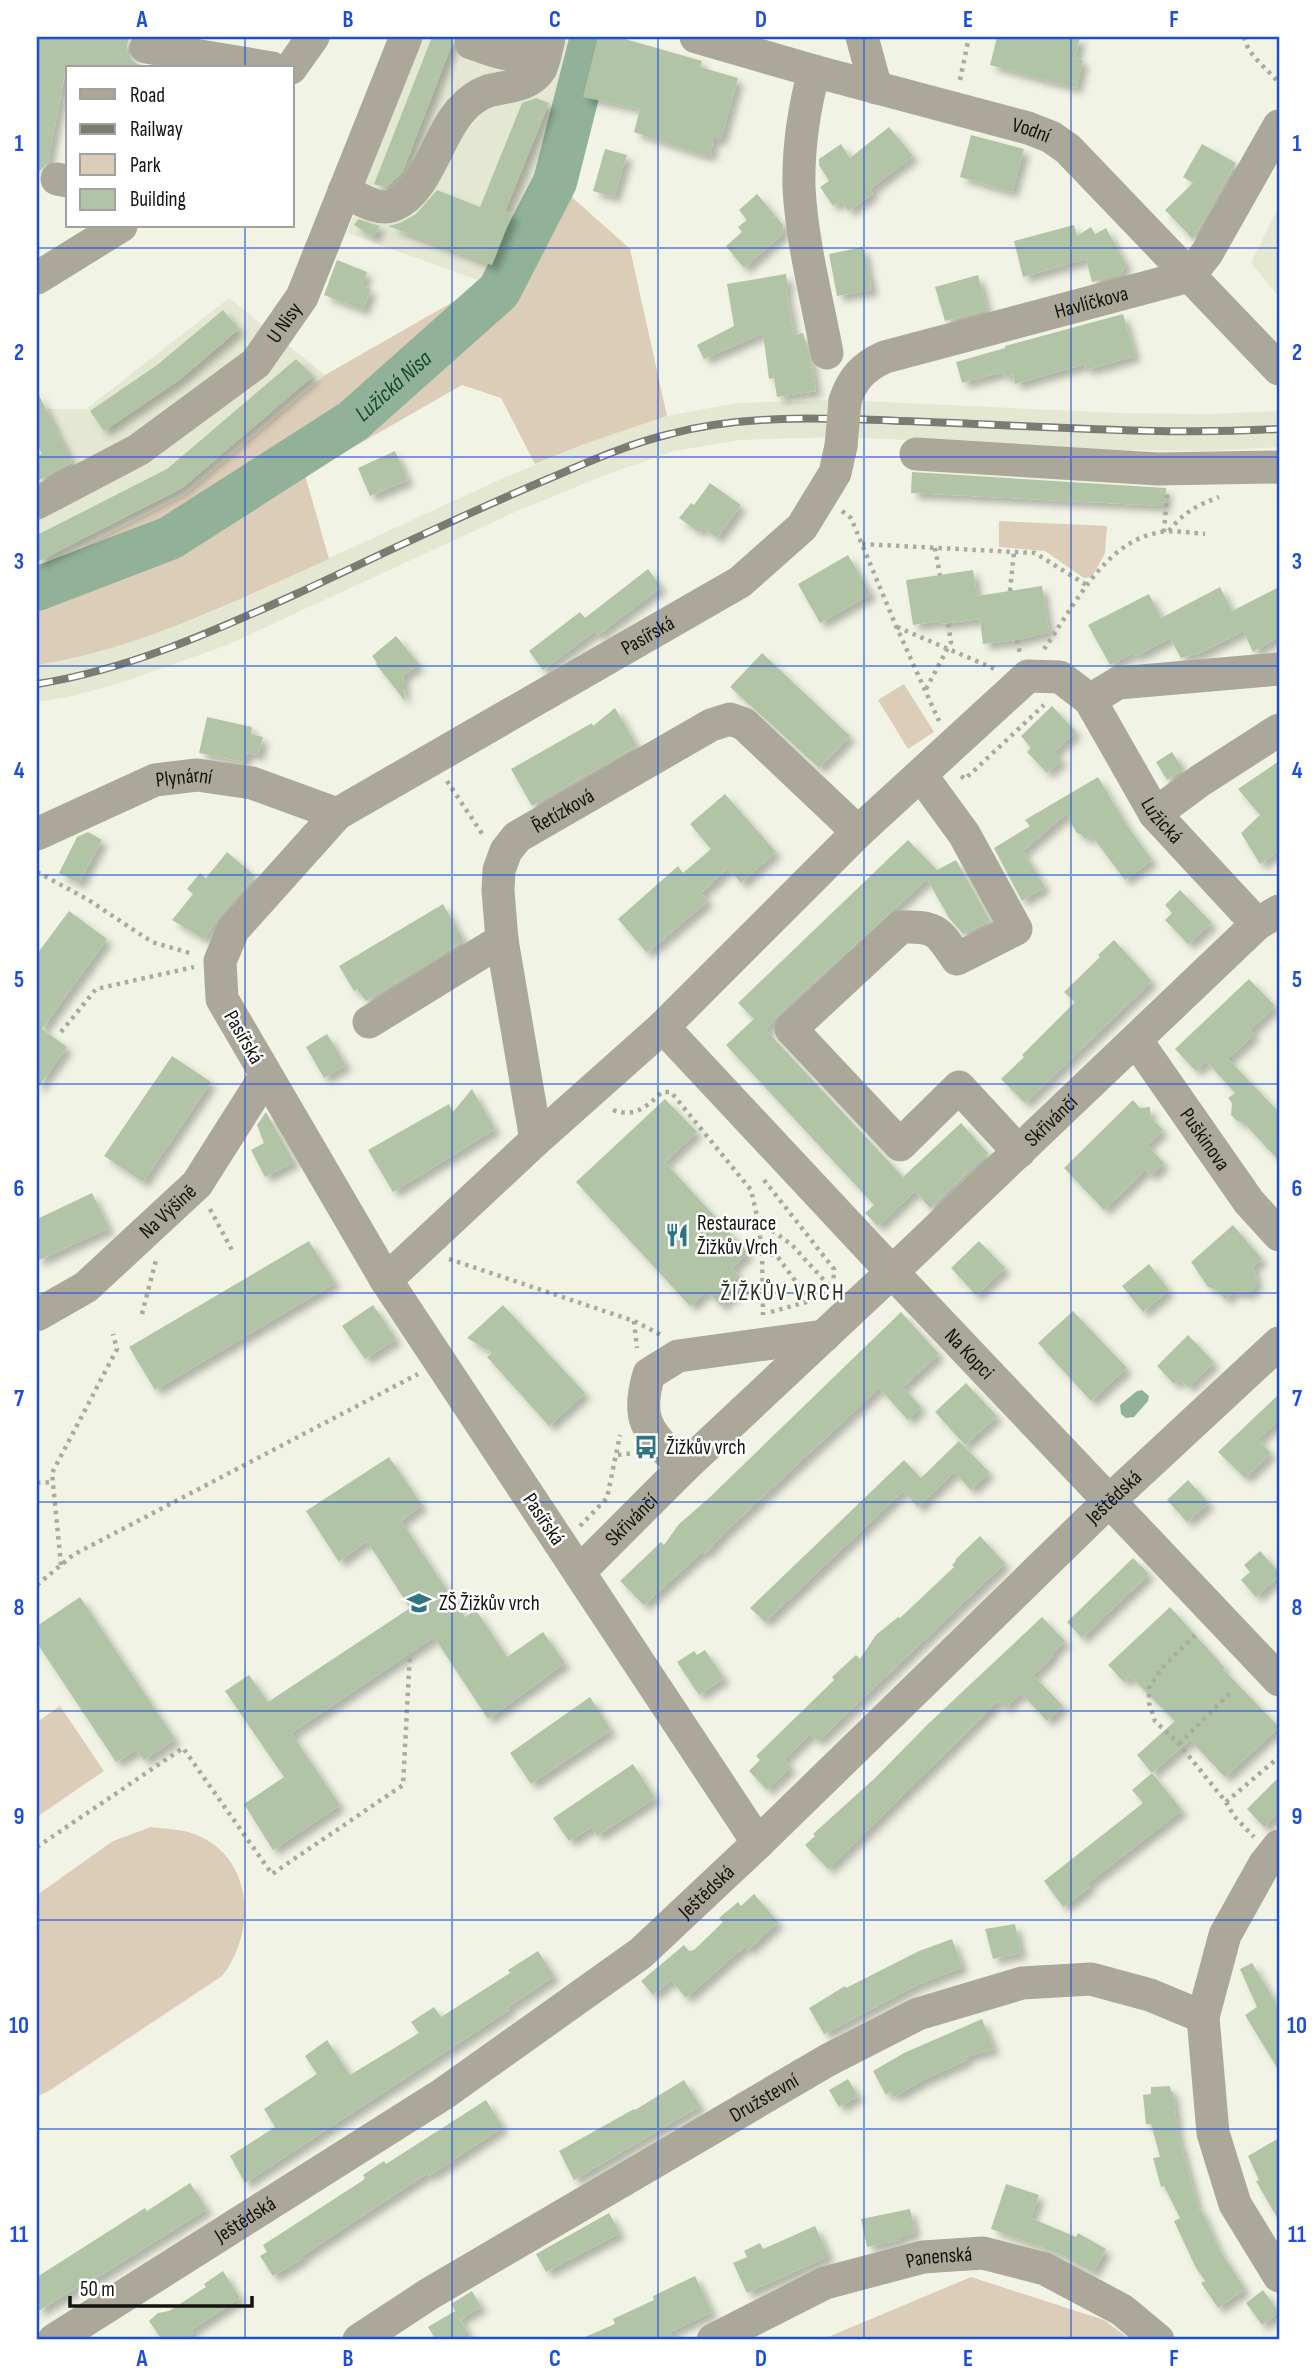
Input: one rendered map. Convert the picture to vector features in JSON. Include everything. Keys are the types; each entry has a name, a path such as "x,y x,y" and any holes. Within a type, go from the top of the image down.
{"street":[{"path":"292,66 313,37"},
{"name":"U Nisy","path":"37,503 138,450 256,363 302,297 406,37"},
{"name":"Vodní","path":"696,37 1051,136 1068,149 1189,275 1276,360"},
{"path":"862,37 876,88"},
{"path":"202,39 251,50 280,66"},
{"path":"344,191 381,208 393,206 406,198 420,180 454,117 470,100 487,91 522,83 535,76 542,67 548,40"},
{"path":"471,43 510,55 523,56 537,52 548,40"},
{"path":"146,47 260,66"},
{"path":"814,71 804,116 799,188 827,353"},
{"path":"1189,275 1208,253 1279,126"},
{"path":"37,278 118,228"},
{"name":"Havlíčkova","path":"845,401 850,387 860,373 873,362 885,357 1189,275"},
{"name":"Pasířská","path":"758,1843 386,1280 222,999 220,961 233,930 337,814 740,582 802,527 835,473 841,446 845,401"},
{"path":"916,454 1158,469 1279,467"},
{"path":"1090,700 1118,683 1279,669"},
{"path":"386,1280 536,1140 663,1027 858,832 926,783 1043,677"},
{"name":"Lužická","path":"1043,677 1090,700 1155,814 1268,918"},
{"name":"Řetízková","path":"506,851 517,837 711,724 730,719 744,724 858,832"},
{"path":"1155,814 1201,780 1279,730"},
{"name":"Plynární","path":"37,834 155,780 197,775 252,783 337,814"},
{"path":"926,783 964,834 1016,929 957,959 938,932 920,927 901,927 791,1029 900,1145 959,1087 1019,1152"},
{"path":"506,851 499,870 502,940 536,1140"},
{"name":"Skřivánčí","path":"579,1572 682,1468 824,1336 841,1300 892,1272 1268,918"},
{"path":"369,1022 502,940"},
{"name":"Na Kopci","path":"663,1027 1279,1680"},
{"name":"Puškinova","path":"1136,1040 1249,1202 1279,1235"},
{"name":"Na Výšině","path":"37,1315 86,1287 197,1184 266,1075"},
{"path":"682,1468 651,1433 643,1418 643,1394 649,1374 678,1356 824,1336"},
{"name":"Ještědská","path":"54,2340 443,2094 641,1953 758,1843 1109,1501 1279,1343"},
{"path":"1278,1847 1225,1935 1203,2017 1213,2133 1235,2204 1279,2276"},
{"name":"Družstevní","path":"359,2340 429,2294 828,2060 918,2014 1022,1983 1091,1979 1150,1995 1203,2017"},
{"name":"Panenská","path":"713,2340 825,2283 923,2257 983,2253 1045,2269 1122,2311 1158,2340"}],"path":[{"path":"960,80 969,37"},
{"path":"1244,37 1255,58 1279,83"},
{"path":"1167,532 1181,515 1202,503 1228,496"},
{"path":"832,505 851,517 925,690 951,642 948,623"},
{"path":"1166,509 1167,532"},
{"path":"926,783 953,770 965,779 1043,677 1088,586 1108,561 1141,537 1167,532 1205,534"},
{"path":"862,544 1014,552 1042,556 1088,586"},
{"path":"935,548 940,575"},
{"path":"1010,591 1014,552"},
{"path":"896,626 948,649 1043,677"},
{"path":"433,759 488,841 506,851"},
{"path":"37,872 87,899 152,942 220,961"},
{"path":"61,1032 96,989 220,961"},
{"path":"605,1101 613,1110 624,1114 639,1111 662,1092 671,1093 751,1190 762,1252 763,1328"},
{"path":"760,1175 834,1269 841,1300"},
{"path":"197,1184 233,1252"},
{"path":"733,1221 758,1220 792,1245 841,1300"},
{"path":"453,1249 444,1258 634,1321 664,1336"},
{"path":"762,1252 777,1256 810,1301"},
{"path":"763,1315 810,1301 841,1300"},
{"path":"634,1321 638,1343 634,1356"},
{"path":"61,1565 52,1473 117,1349 113,1334"},
{"path":"37,1585 72,1555 440,1362"},
{"path":"569,1523 579,1527 607,1498 621,1431"},
{"path":"37,1483 53,1482"},
{"path":"1195,1635 1161,1669 1149,1688 1149,1703 1155,1721 1179,1744 1250,1835 1278,1847"},
{"path":"37,1847 183,1748 272,1874 403,1785 410,1653"},
{"path":"1179,1744 1231,1692"},
{"path":"1226,1802 1279,1757"}],"shaded area":[{"path":"421,37 576,37 544,172 496,273 486,283 347,233"},
{"path":"1279,206 1279,297 1251,263"},
{"path":"229,298 325,375 186,494 37,571 37,414 48,409 86,409"},
{"path":"841,400 1121,413 1208,414 1279,411 1279,447 1209,451 1119,450 841,437 740,440 674,451 600,477 513,513 225,646 114,685 37,702 37,665 104,650 212,612 499,480 587,443 667,416 736,403"},
{"path":"1142,1390 1149,1396 1148,1401 1134,1417 1126,1418 1121,1414 1120,1405"}],"green space":[{"path":"544,172 630,249 667,416 535,464 501,398 462,385 305,475 329,559 149,636 75,658 37,665 37,571 186,494 325,375 486,283 496,273"},
{"path":"999,521 1107,526 1105,553 1092,577 1084,578 1045,551 999,547"},
{"path":"904,684 934,732 908,749 878,700"},
{"path":"60,1706 104,1771 37,1817 37,1722"},
{"path":"151,1827 194,1834 214,1845 229,1859 244,1897 241,1938 233,1958 222,1976 49,2091 37,2096 37,1895 113,1841"},
{"path":"971,2277 1104,2320 1131,2340 821,2340"}],"building":[{"path":"37,37 130,37 128,54 134,62 142,66 66,66 48,162 37,171"},
{"path":"432,37 453,37 452,44 402,173 386,187 376,185 374,184"},
{"path":"598,37 618,37 702,61 700,67 738,78 721,139 713,139 711,155 700,154 634,132 640,109 583,97"},
{"path":"997,37 1080,37 1075,58 1083,60 1076,88 990,65"},
{"path":"536,98 549,103 505,211 512,214 492,265 388,226 416,214 437,190 480,207 522,103"},
{"path":"889,127 913,156 870,189 873,194 848,211 842,201 833,206 820,187 829,181 819,165 819,159 841,144 850,158"},
{"path":"971,135 1024,149 1012,192 960,177"},
{"path":"1202,144 1236,163 1193,239 1165,210 1193,183 1183,177"},
{"path":"605,149 627,155 614,197 593,191"},
{"path":"757,194 773,213 773,218 776,216 783,225 784,233 744,268 726,246 742,232 738,227 747,220 739,210"},
{"path":"358,219 380,226 373,237 354,225"},
{"path":"1074,225 1077,236 1091,227 1095,234 1106,228 1126,264 1121,274 1092,282 1086,259 1023,277 1014,241"},
{"path":"863,247 872,290 837,296 829,254"},
{"path":"337,260 367,272 362,286 371,289 363,310 324,295"},
{"path":"786,274 786,291 794,335 803,333 816,391 777,397 774,378 769,379 763,333 704,359 697,345 734,326 727,284"},
{"path":"978,275 987,310 945,321 935,287"},
{"path":"223,310 239,329 179,380 104,431 90,411 157,365"},
{"path":"1123,314 1135,356 1093,368 1086,369 1085,364 1015,384 1013,375 1005,377 1003,372 962,383 956,362"},
{"path":"296,359 313,376 182,488 37,562 37,535 167,469"},
{"path":"37,391 72,463 37,481 37,456 42,454 37,444"},
{"path":"395,451 408,480 370,496 358,468"},
{"path":"912,472 1166,488 1165,506 911,493"},
{"path":"710,483 741,505 717,538 702,527 699,532 679,518 691,503 694,505"},
{"path":"848,555 871,594 820,623 798,584"},
{"path":"648,569 661,587 598,635 595,631 543,670 529,651 580,612 585,618"},
{"path":"973,570 977,596 1042,586 1049,632 1017,640 983,644 980,619 913,625 906,580"},
{"path":"1220,587 1232,611 1279,587 1279,637 1253,652 1243,631 1200,653 1181,658 1170,638 1136,656 1134,653 1110,665 1088,625 1149,594 1161,618"},
{"path":"396,636 419,664 403,676 405,701 372,656"},
{"path":"762,653 850,736 819,768 730,687"},
{"path":"1052,706 1076,732 1054,752 1062,760 1047,773 1027,752 1031,748 1021,736"},
{"path":"615,708 637,746 532,806 511,769 592,723 593,726"},
{"path":"207,717 252,727 251,734 263,737 258,755 246,753 244,762 199,753"},
{"path":"1172,752 1183,769 1167,780 1156,762"},
{"path":"1279,761 1279,851 1260,864 1241,833 1260,815 1238,789"},
{"path":"1098,777 1126,824 1152,860 1125,880 1091,835 1085,839 1077,833 1066,814 1023,851 1045,887 1022,901 994,848 1030,826 1025,820"},
{"path":"725,794 776,852 741,883 728,868 701,893 708,901 647,953 618,919 678,866 683,873 711,849 690,824"},
{"path":"88,832 102,840 79,883 59,873 77,837"},
{"path":"908,840 937,870 956,860 990,921 963,934 949,918 927,879 778,1015 766,1030 903,1177 961,1123 988,1153 930,1208 915,1191 878,1226 865,1213 874,1205 726,1045 754,1019 738,1003"},
{"path":"227,852 255,876 219,917 204,939 172,920 193,894 187,889 200,873 206,878"},
{"path":"1180,890 1212,923 1188,944 1165,920 1172,913 1165,905"},
{"path":"443,904 464,941 366,1001 357,989 354,991 339,966"},
{"path":"69,911 107,939 42,1029 67,1047 37,1089 37,954"},
{"path":"1114,940 1152,981 1025,1103 1001,1079 1075,1002 1064,992"},
{"path":"1249,979 1275,1006 1250,1030 1254,1034 1228,1059 1279,1112 1279,1161 1245,1124 1231,1115 1232,1103 1228,1098 1235,1093 1206,1061 1196,1071 1175,1049"},
{"path":"327,1034 346,1065 324,1078 306,1047"},
{"path":"172,1056 211,1082 143,1182 104,1156"},
{"path":"472,1089 495,1129 393,1192 368,1150 449,1104 453,1112"},
{"name":"Restaurace Žižkův Vrch","path":"665,1099 697,1132 665,1162 748,1253 732,1268 745,1283 721,1306 707,1291 690,1306 576,1182"},
{"path":"1133,1100 1140,1108 1150,1107 1150,1117 1163,1130 1147,1145 1164,1163 1151,1176 1145,1170 1104,1210 1064,1168"},
{"path":"266,1112 294,1162 265,1177 251,1150 264,1143 257,1125"},
{"path":"92,1193 109,1228 37,1261 37,1219"},
{"path":"1233,1225 1262,1259 1253,1266 1257,1281 1253,1290 1249,1293 1233,1292 1225,1299 1215,1289 1208,1287 1191,1262"},
{"path":"309,1241 335,1283 155,1390 129,1347"},
{"path":"979,1241 1005,1268 976,1295 951,1268"},
{"path":"1149,1264 1169,1290 1143,1312 1122,1286"},
{"path":"373,1305 396,1339 365,1359 342,1326"},
{"path":"503,1305 585,1393 549,1426 487,1357 492,1353 467,1338"},
{"path":"1073,1311 1127,1368 1091,1401 1038,1343"},
{"path":"901,1312 939,1354 903,1387 921,1407 908,1420 879,1388 705,1554 703,1551 644,1605 620,1581 661,1542 664,1545 679,1524"},
{"path":"1188,1335 1214,1362 1188,1387 1179,1379 1174,1384 1157,1366"},
{"path":"966,1383 997,1416 965,1445 935,1412"},
{"path":"1279,1394 1279,1420 1258,1439 1271,1453 1245,1478 1218,1452"},
{"path":"959,1441 989,1472 971,1490 954,1472 918,1507 903,1491 765,1622 750,1608 904,1460 921,1478"},
{"path":"389,1457 422,1505 401,1521 465,1617 476,1610 507,1657 543,1632 565,1663 488,1719 434,1637 291,1733 340,1805 273,1850 244,1804 284,1777 225,1691 249,1675 268,1702 410,1608 367,1541 339,1562 306,1511"},
{"path":"1188,1480 1209,1503 1187,1522 1167,1500"},
{"path":"980,1536 1005,1563 818,1741 810,1734 784,1759 791,1767 767,1790 749,1771 760,1760 756,1756 834,1680 832,1677 856,1655 860,1659 876,1635 900,1618 954,1567 952,1565 955,1560"},
{"path":"1260,1551 1279,1572 1279,1576 1256,1597 1241,1580 1250,1572 1244,1565"},
{"path":"1133,1558 1149,1574 1082,1638 1067,1622"},
{"path":"80,1597 175,1739 144,1760 136,1750 116,1762 37,1643 37,1626"},
{"path":"1170,1607 1225,1668 1223,1669 1279,1727 1225,1777 1190,1740 1152,1773 1137,1755 1175,1721 1130,1676 1124,1682 1108,1665"},
{"path":"1042,1617 1065,1641 1033,1675 1063,1706 1047,1721 1021,1693 1005,1708 998,1701 828,1869 805,1845 815,1836 813,1834"},
{"path":"705,1650 724,1678 699,1695 677,1662 694,1651 697,1655"},
{"path":"590,1697 611,1730 531,1784 510,1753"},
{"path":"633,1764 655,1798 597,1836 592,1827 569,1841 553,1818"},
{"path":"1152,1773 1182,1810 1087,1884 1090,1887 1063,1907 1044,1881 1143,1803 1132,1790"},
{"path":"1279,1777 1279,1812 1264,1827 1247,1809"},
{"path":"754,1894 778,1922 748,1950 745,1946 686,1998 671,1980 653,1995 641,1981 684,1945 689,1951 694,1950 723,1922 719,1918 738,1902 741,1906"},
{"path":"1015,1924 1021,1953 993,1959 985,1929"},
{"path":"952,1939 961,1968 919,1984 824,2034 809,2008 845,1986 846,1988 919,1951"},
{"path":"538,1951 554,1976 507,2008 509,2010 245,2183 230,2156 275,2127 264,2109 317,2074 305,2056 327,2040 350,2075 419,2033 411,2022 434,2007 441,2017 510,1973 508,1970"},
{"path":"1252,1963 1279,2008 1279,2071 1245,2015 1257,2007 1240,1969"},
{"path":"982,2019 994,2049 965,2057 967,2060 894,2097 891,2091 886,2095 873,2071 904,2053"},
{"path":"848,2079 858,2096 839,2107 829,2090"},
{"path":"684,2080 700,2106 574,2180 559,2151"},
{"path":"1170,2086 1178,2135 1199,2210 1201,2209 1219,2249 1245,2289 1218,2308 1201,2283 1205,2281 1174,2221 1180,2218 1164,2186 1161,2187 1153,2158 1160,2157 1151,2124 1146,2124 1143,2095 1151,2094 1151,2087"},
{"path":"486,2100 503,2127 429,2176 428,2173 273,2276 260,2256 267,2252 263,2245 362,2181 365,2178 363,2175 384,2161 386,2164"},
{"path":"1279,2138 1279,2221 1256,2181 1259,2180 1248,2156"},
{"path":"190,2183 207,2209 37,2312 37,2277 145,2208 147,2211"},
{"path":"1006,2184 1039,2195 1031,2218 1076,2237 1078,2233 1106,2249 1093,2272 1067,2257 991,2229"},
{"path":"910,2209 915,2233 899,2237 900,2240 867,2247 861,2219"},
{"path":"609,2213 620,2233 546,2272 536,2254"},
{"path":"815,2226 829,2256 747,2293 733,2263 747,2257 744,2251 760,2243 763,2249"},
{"path":"223,2271 240,2298 191,2330 193,2333 182,2340 162,2340 149,2321 158,2313 169,2311 206,2287 204,2284"},
{"path":"695,2276 712,2312 670,2332 674,2340 578,2340 615,2324 613,2319 654,2300 653,2296"},
{"path":"1263,2290 1279,2312 1262,2325 1246,2303"},
{"path":"472,2291 481,2307 460,2319 472,2340 436,2340 428,2327 455,2311 451,2304"}],"waterway":[{"name":"Lužická Nisa","path":"37,589 170,538 353,421 499,291 555,182 592,37"}],"railway":[{"path":"37,684 104,669 200,636 593,460 639,443 698,428 756,420 815,419 1138,431 1279,429"}],"place":[{"name":"Restaurace Žižkův Vrch","path":"677,1235"},
{"name":"Žižkův vrch","path":"646,1447"},
{"name":"ZŠ Žižkův vrch","path":"419,1603"}],"district":[{"name":"ŽIŽKŮV VRCH","path":"783,1292"}]}
